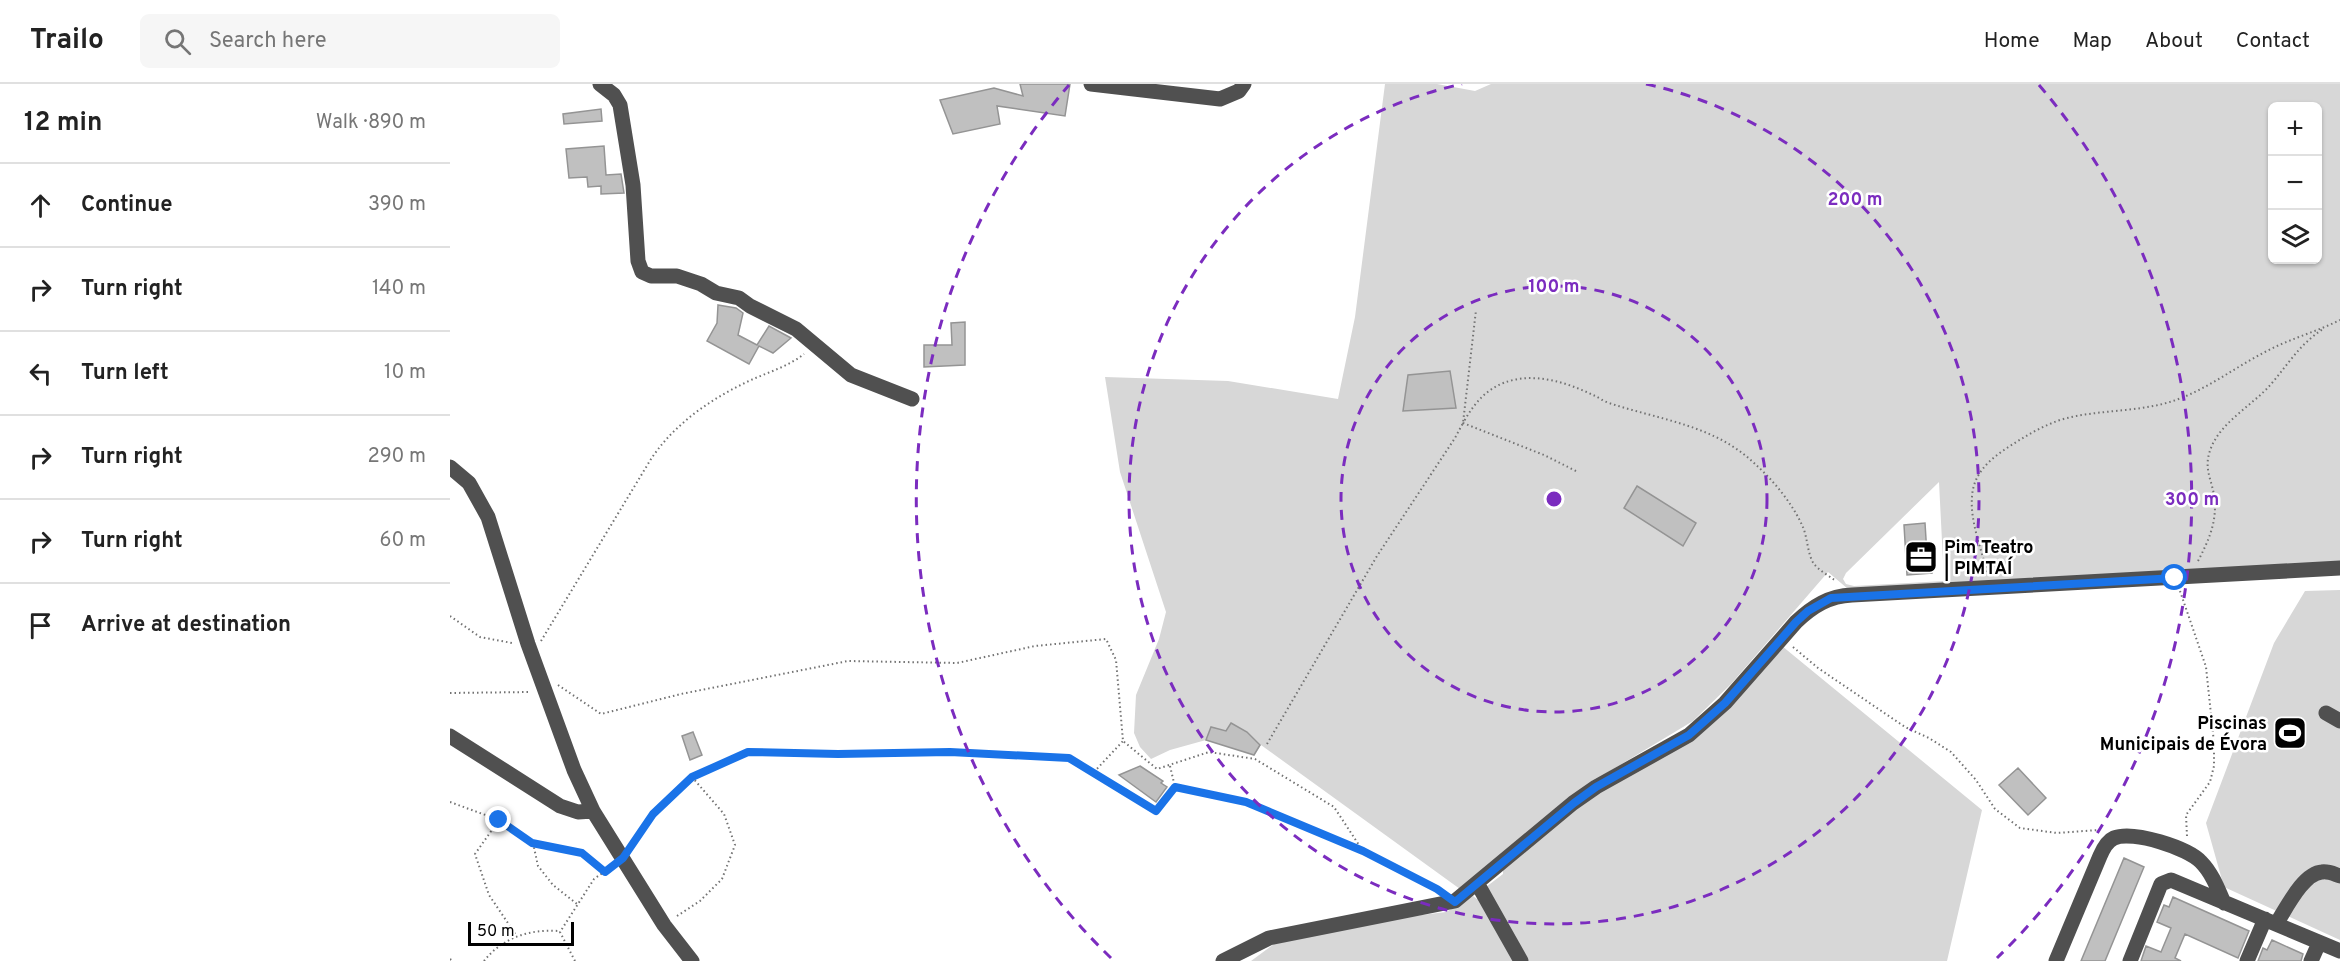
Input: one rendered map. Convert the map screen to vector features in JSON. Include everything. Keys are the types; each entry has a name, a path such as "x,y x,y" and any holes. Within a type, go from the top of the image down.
{"street":[{"path":"600,84 614,95 620,105 633,185 638,261 642,272 651,276 676,276 701,284 716,293 739,298 787,324 851,375 912,399"},
{"path":"1091,84 1220,99 1239,91 1244,84"},
{"path":"450,467 469,483 488,517 528,644 574,770 593,811 664,925 692,961"},
{"path":"1223,961 1269,938 1455,902 1596,787 1689,735 1725,703 1796,622 1819,604 1831,598 2340,568"},
{"path":"2326,712 2340,721"},
{"path":"450,736 560,806 578,812 593,811"},
{"path":"2056,961 2100,856 2114,838 2151,840 2187,852 2199,860 2210,874 2224,903"},
{"path":"2247,961 2271,922 2306,879 2315,873 2324,871 2340,876"},
{"path":"2130,961 2161,884 2170,880 2340,951"},
{"path":"1477,883 1521,961"},
{"path":"2311,961 2319,943"}],"path":[{"path":"1463,423 1476,310"},
{"path":"1991,588 1973,515 1972,495 1973,485 1982,468 1996,455 2031,433 2062,420 2172,401 2200,390 2265,352 2340,320"},
{"path":"2187,852 2186,815 2210,782 2214,766 2214,743 2206,667 2180,577 2197,564 2214,526 2215,498 2208,464 2215,440 2223,428 2273,382 2296,351 2329,325"},
{"path":"450,616 480,637 507,643 528,644 543,640 651,459 670,433 687,418 722,396 796,359 814,345"},
{"path":"1267,744 1382,547 1463,423 1478,401 1491,388 1515,380 1542,378 1576,387 1608,403 1720,437 1741,450 1776,486 1802,524 1815,565 1852,595"},
{"path":"1463,423 1551,458 1576,471"},
{"path":"1782,637 1818,668 1905,727 1951,752 1976,780 1995,809 2020,828 2057,834 2100,830 2114,838"},
{"path":"540,675 601,714 703,689 848,661 957,663 1035,646 1106,639 1116,660 1123,741 1157,769 1209,752 1255,759 1334,807 1363,851"},
{"path":"450,693 546,691"},
{"path":"1094,773 1123,741"},
{"path":"560,932 594,879 623,858 653,814 692,777 748,752 838,754 950,752 1069,758 1156,811 1175,787"},
{"path":"1169,765 1175,787"},
{"path":"664,925 700,901 722,879 735,845 724,814 692,777"},
{"path":"1175,787 1246,802 1363,851 1437,889 1455,902"},
{"path":"450,802 499,820 532,843 582,853 605,872"},
{"path":"499,820 475,854 489,895 516,935"},
{"path":"532,843 538,866 553,885 578,904"},
{"path":"484,961 516,935 546,930 560,932"},
{"path":"560,932 575,961"}],"shaded area":[{"path":"1385,84 1437,84 1475,91 1491,84 2340,84 2340,562 1848,589 1828,572 1731,684 1693,721 1605,774 1460,889 1261,745 1254,755 1206,740 1170,750 1151,759 1140,747 1134,733 1136,695 1159,639 1166,612 1120,472 1105,377 1228,381 1338,399 1355,317","holes":["1939,482 1944,581 1854,586 1846,584 1843,579 1846,573"]},
{"name":"Piscinas Municipais de Évora","path":"2340,590 2340,940 2224,887 2206,823 2274,643 2305,591"},
{"path":"1782,646 1982,810 1947,961 1251,961 1274,944 1397,918 1446,912 1473,896 1477,899 1488,891 1486,887 1503,874 1503,870 1592,795 1672,749"}],"building":[{"path":"1020,84 1070,84 1065,116 997,106 1000,124 953,134 940,100 994,88 1023,96"},
{"path":"601,109 602,121 564,124 563,114"},
{"path":"604,146 606,175 621,174 624,193 601,194 601,186 588,187 587,177 569,178 566,149"},
{"path":"718,305 736,308 743,313 738,335 757,345 769,326 791,338 773,353 759,346 749,364 707,341 717,323"},
{"path":"965,322 965,365 924,367 924,345 952,345 951,323"},
{"path":"1450,371 1456,408 1403,411 1408,375"},
{"path":"1637,486 1696,523 1683,546 1624,508"},
{"path":"1925,523 1927,555 1931,555 1932,573 1907,575 1904,525"},
{"path":"1231,723 1247,732 1260,745 1254,755 1206,740 1211,727 1226,731"},
{"path":"693,732 702,755 690,760 682,736"},
{"path":"1140,766 1163,781 1161,783 1167,787 1156,802 1119,775"},
{"path":"2018,768 2046,798 2028,815 1999,785"},
{"path":"2124,858 2144,867 2105,961 2081,961"},
{"path":"2173,897 2249,931 2238,958 2185,934 2175,958 2181,961 2141,961 2146,946 2161,952 2171,928 2157,922 2164,905 2169,907"},
{"path":"2272,940 2303,954 2301,961 2258,961 2263,948 2267,950"}],"place":[{"name":"Pim Teatro | PIMTAÍ","path":"1921,557"},
{"name":"Piscinas Municipais de Évora","path":"2290,733"}],"route":[{"path":"499,820 532,843 582,853 605,872 623,858 653,814 692,777 748,752 838,754 950,752 1069,758 1156,811 1175,787 1246,802 1363,851 1437,889 1455,902 1596,787 1689,735 1725,703 1796,622 1808,611 1831,598 2175,578"}]}
